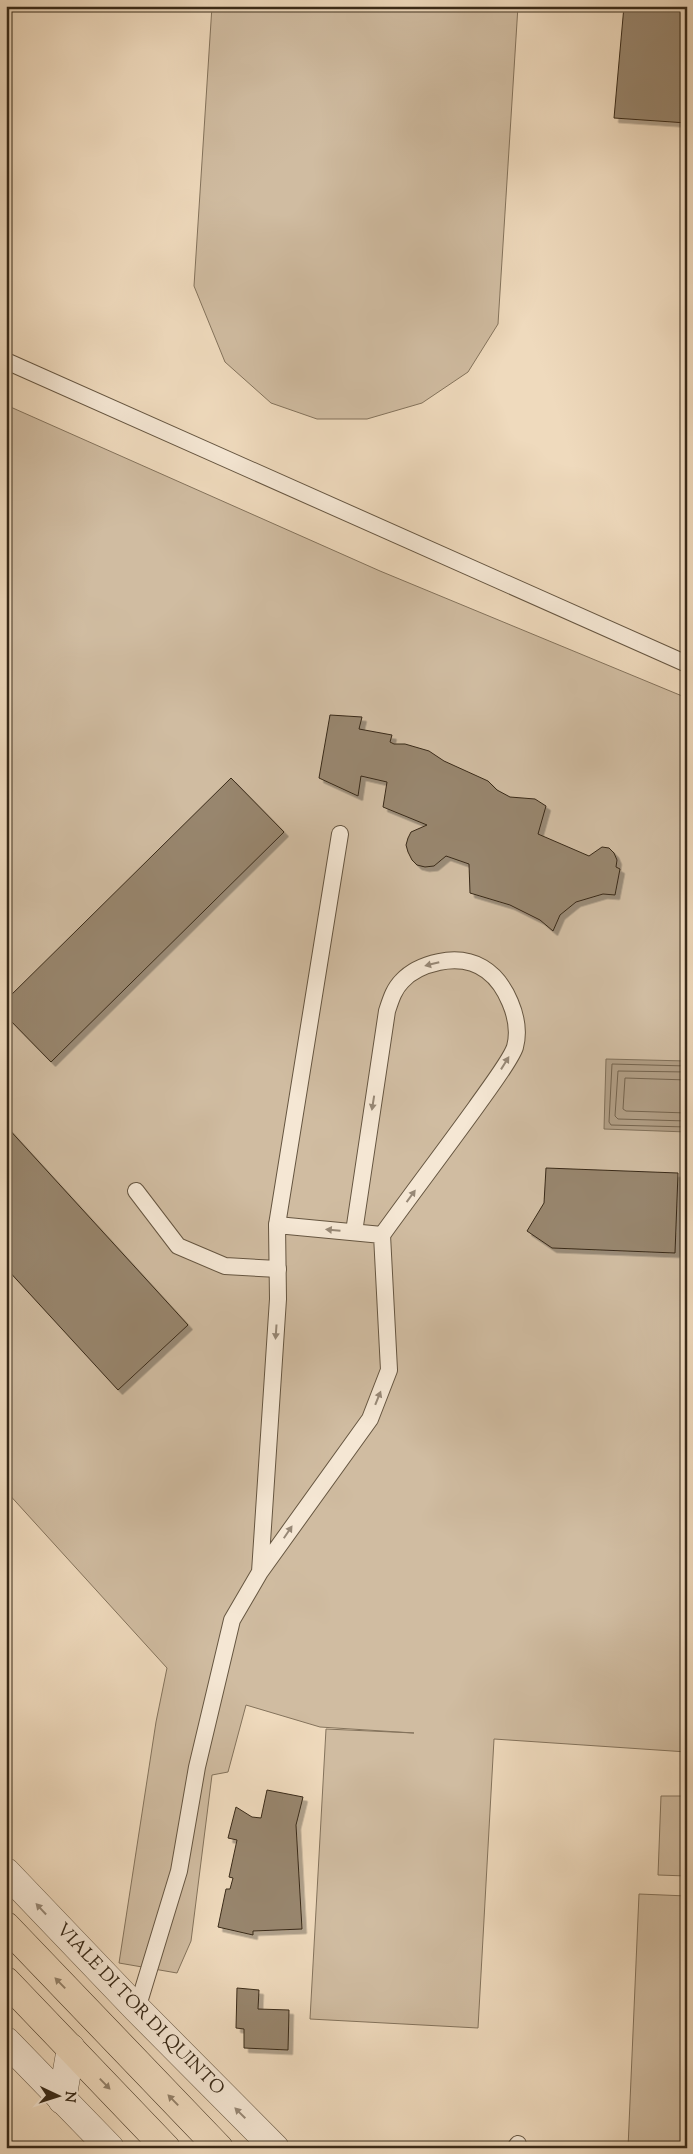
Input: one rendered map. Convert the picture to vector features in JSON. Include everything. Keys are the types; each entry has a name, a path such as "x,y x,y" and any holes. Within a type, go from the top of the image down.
{"main road":[{"path":"6,1926 219,2148"},
{"path":"6,1981 166,2148"}],"street":[{"name":"VIALE DI TOR DI QUINTO","path":"6,1872 137,2009 275,2148"},
{"path":"6,2041 110,2148"},
{"path":"62,2100 71,2048"}],"lane":[{"path":"6,361 687,664"},
{"path":"260,1572 278,1299 277,1225 340,834"},
{"path":"137,2009 179,1871 197,1768 232,1620 260,1572 370,1419 389,1370 382,1235 488,1090 515,1048 517,1029 514,1010 505,990 478,965 464,960 450,960 427,964 413,971 394,991 387,1010 354,1232"},
{"path":"136,1191 178,1246 225,1266 278,1270"},
{"path":"277,1225 382,1235"}],"shaded area":[{"path":"212,6 518,6 498,324 468,372 422,403 367,419 317,419 271,403 225,362 194,286"},
{"path":"6,405 380,571 687,698 687,1752 494,1739 478,2028 310,2019 326,1729 414,1733 320,1727 246,1705 228,1772 212,1775 191,1941 177,1973 119,1963 156,1722 167,1668 6,1491"},
{"path":"661,1796 687,1796 687,1876 658,1875"},
{"path":"639,1894 687,1896 687,2148 628,2148"}],"water":[{"path":"606,1059 687,1061 687,1132 604,1129"}],"building":[{"path":"624,6 687,6 687,123 614,118"},
{"path":"330,715 362,717 359,729 392,735 390,742 394,744 405,744 429,751 444,761 488,781 497,790 510,797 535,799 546,806 538,834 589,856 602,847 609,848 614,853 617,860 616,867 620,869 615,895 603,894 576,902 560,915 553,931 540,920 510,905 470,893 469,864 446,856 434,866 425,867 417,865 412,860 406,845 411,832 427,825 383,807 387,782 361,776 358,796 319,778"},
{"path":"231,778 284,832 51,1062 6,1016 6,1000"},
{"path":"6,1126 188,1325 118,1390 6,1268"},
{"path":"546,1168 678,1173 675,1253 552,1248 527,1231 544,1203"},
{"path":"267,1790 303,1797 296,1825 302,1929 253,1931 253,1935 218,1927 226,1889 230,1889 233,1878 229,1877 237,1840 228,1838 236,1807 252,1817 261,1818"},
{"path":"237,1988 259,1990 258,2009 289,2010 288,2050 244,2048 244,2029 236,2028"}]}
